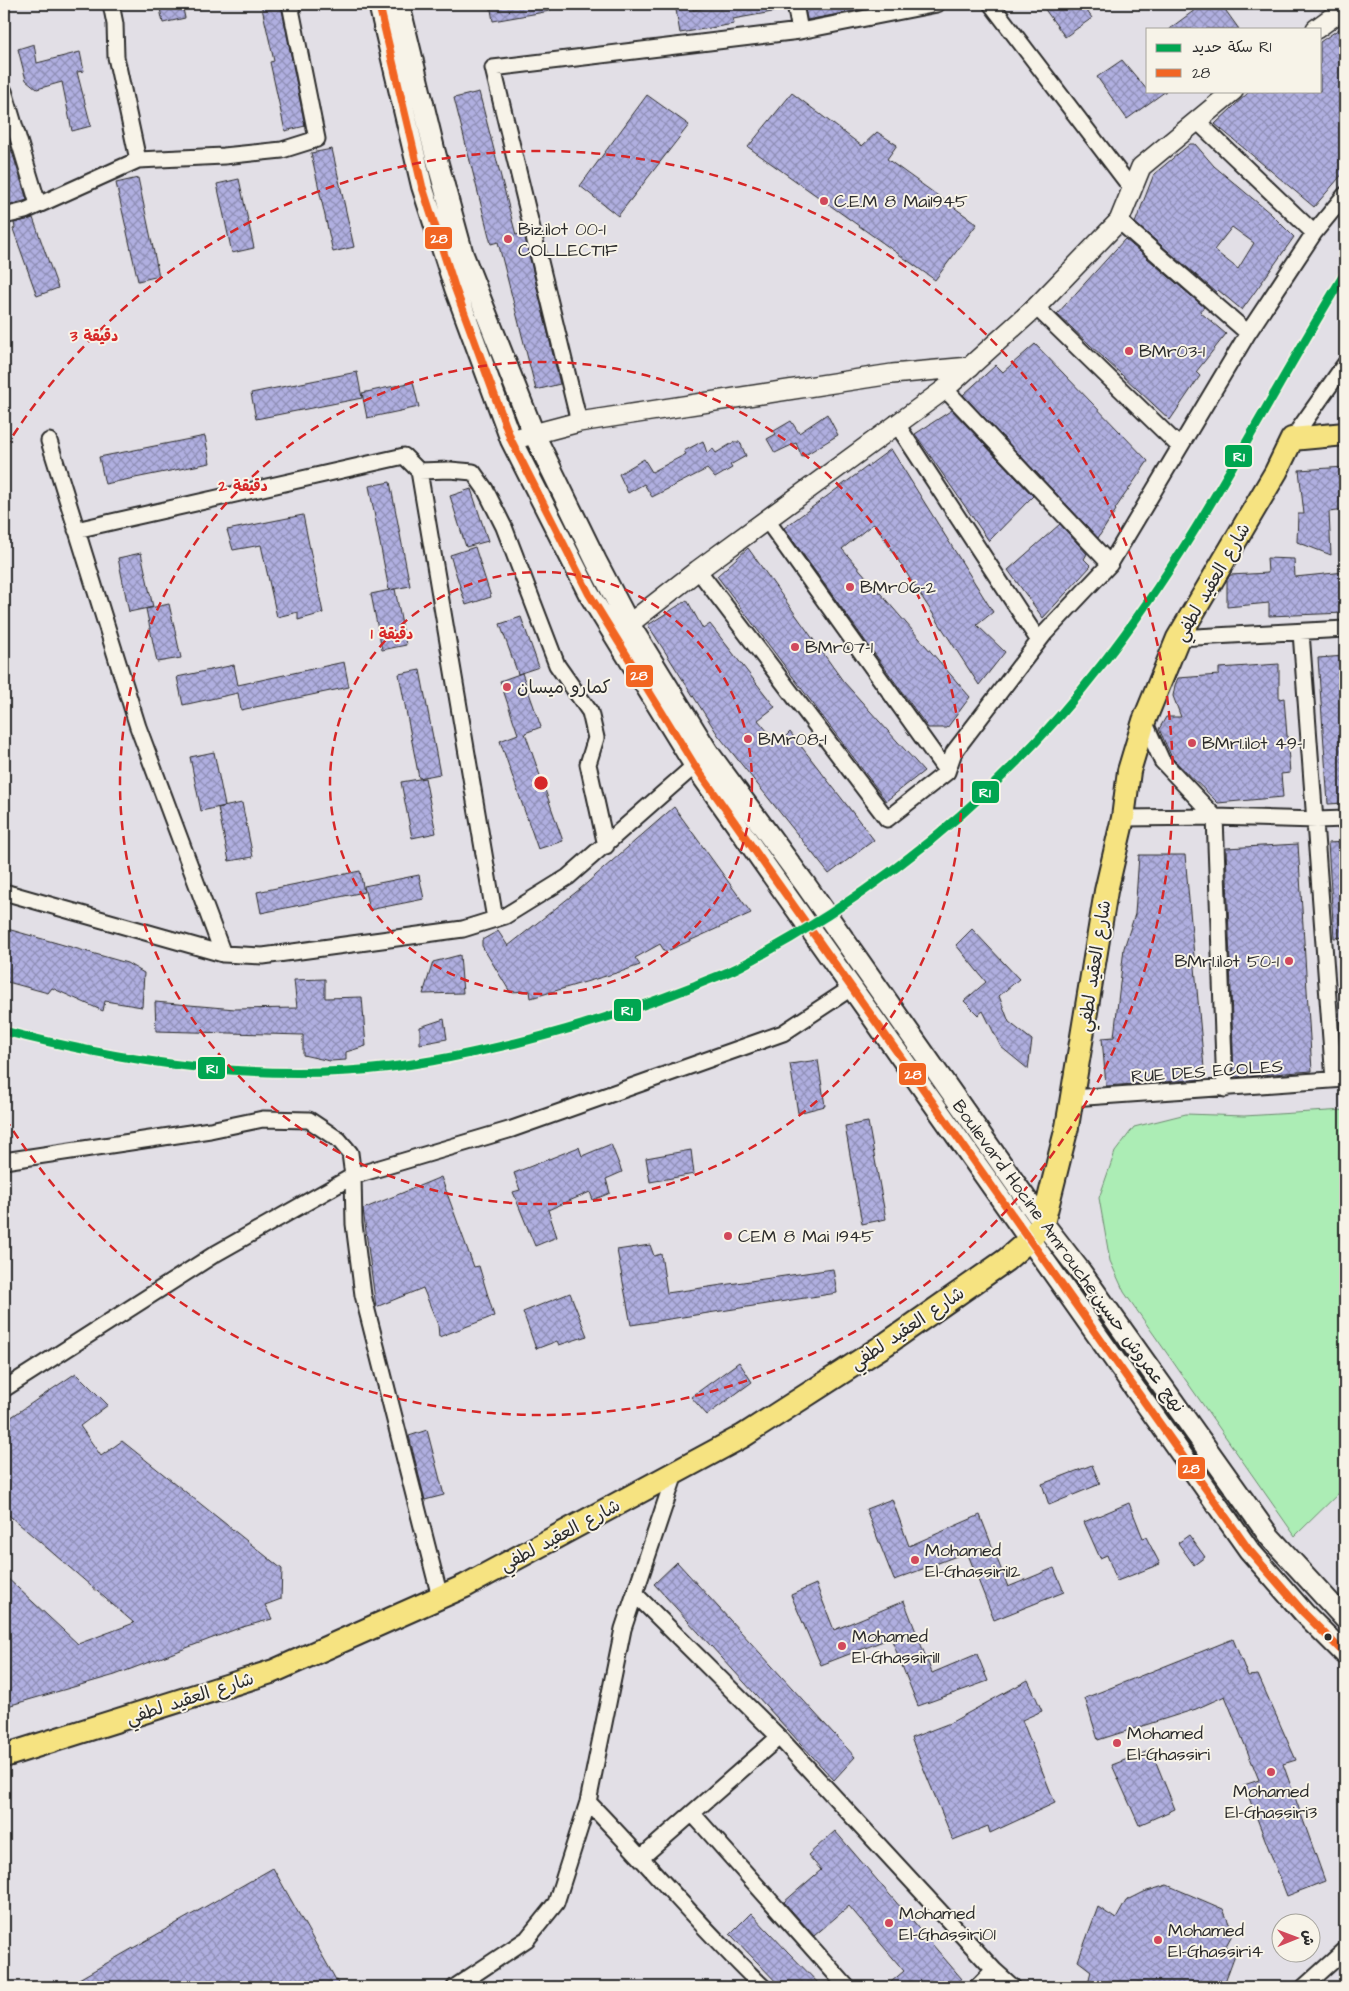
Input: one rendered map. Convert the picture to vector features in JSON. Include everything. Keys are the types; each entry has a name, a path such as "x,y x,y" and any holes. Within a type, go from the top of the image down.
{"main road":[{"path":"379,4 422,186 455,288 512,440 589,594 702,759"},
{"path":"399,4 435,153 463,255 534,434 630,624 702,759"},
{"path":"1292,439 1345,434"},
{"name":"شارع العقيد لطفي","path":"4,1756 274,1671 440,1597 675,1474 743,1436 886,1344 1006,1260 1036,1231 1072,1098 1106,891 1123,818 1129,771 1144,721 1178,638 1276,472 1292,439"},
{"name":"Boulevard Hocine Amrouche;نهج عمروش حسين","path":"702,759 805,884 858,958 1036,1231 1249,1550 1304,1613 1345,1654"},
{"name":"Boulevard Hocine Amrouche;نهج عمروش حسين","path":"702,759 787,897 851,988 1036,1231 1081,1272 1270,1536 1345,1620"}],"street":[{"path":"111,4 115,24 116,57 138,160"},
{"path":"4,216 38,204 138,160 224,156 282,150 317,140 290,4"},
{"path":"795,4 800,31"},
{"path":"579,422 493,68 800,31 937,4"},
{"path":"991,4 1132,189"},
{"path":"1317,28 1345,8"},
{"path":"4,91 7,116 38,204"},
{"path":"630,624 766,519 945,389 970,367 1036,307 1119,221 1141,167 1232,92"},
{"path":"1197,121 1314,233"},
{"path":"698,570 887,819 947,772 954,752 1040,641 1110,564 1248,333 1314,233 1345,195"},
{"path":"1119,221 1248,333"},
{"path":"1036,307 1179,446"},
{"path":"1292,439 1345,364"},
{"path":"512,440 579,422 892,374 970,367"},
{"path":"945,389 1110,564"},
{"path":"896,423 1040,641"},
{"path":"49,441 138,727 223,954"},
{"path":"76,530 404,456 420,471 495,919"},
{"path":"420,471 450,470 473,472 486,489 504,527 557,665 590,712 596,738 588,764 606,846"},
{"path":"766,519 947,772"},
{"path":"1178,638 1345,629"},
{"path":"1301,632 1340,1080"},
{"path":"1144,721 1162,761 1214,817 1225,1089"},
{"path":"4,892 223,954 263,956 462,929 505,916 568,877 606,846 702,759"},
{"path":"1123,818 1345,819"},
{"path":"4,1389 215,1254 353,1176 512,1129 783,1033 851,988"},
{"name":"RUE DES ECOLES","path":"1072,1098 1340,1080"},
{"path":"4,1161 210,1130 264,1119 309,1120 340,1140 350,1153 353,1176 354,1224 363,1295 440,1597"},
{"path":"455,1987 527,1939 556,1903 588,1802 623,1629 636,1595 675,1474"},
{"path":"636,1595 779,1736 994,1970 1013,1987"},
{"path":"642,1857 779,1736"},
{"path":"588,1802 642,1857 715,1942 763,1987"},
{"path":"692,1813 848,1987"},
{"path":"1304,1987 1345,1950"},
{"path":"977,1987 994,1970"}],"green space":[{"path":"1345,1110 1345,1487 1295,1536 1124,1292 1110,1261 1099,1198 1115,1152 1134,1127 1186,1114 1244,1116"}],"building":[{"path":"159,4 182,4 185,18 163,23"},
{"path":"261,4 281,4 305,126 285,131 270,62 274,61"},
{"path":"490,4 549,4 550,11 493,21"},
{"path":"675,4 693,4 693,10 727,4 777,4 778,11 733,19 734,24 680,33"},
{"path":"804,4 875,4 875,7 807,20"},
{"path":"1041,4 1082,4 1092,18 1065,37"},
{"path":"1203,4 1221,4 1238,28 1170,28"},
{"path":"1345,25 1345,171 1314,207 1215,124 1249,92 1322,92 1322,41"},
{"path":"34,44 37,63 80,52 84,71 77,72 91,126 72,131 62,82 37,89 26,80 18,49"},
{"path":"1122,60 1146,89 1146,92 1165,92 1127,119 1097,77"},
{"name":"Biz.ilot 00-1 COLLECTIF","path":"479,92 516,235 524,233 560,384 536,390 498,242 491,244 454,98"},
{"path":"792,93 862,146 877,132 897,145 887,159 977,224 935,280 748,147"},
{"path":"647,95 689,125 618,216 580,186"},
{"path":"4,134 6,134 27,200 7,206 4,195"},
{"path":"1190,144 1195,144 1214,166 1271,214 1294,237 1242,310 1218,290 1216,292 1135,223 1154,174","holes":["1232,227 1254,243 1238,269 1214,250"]},
{"path":"332,149 354,247 333,252 311,153"},
{"path":"138,178 159,276 138,281 116,183"},
{"path":"239,179 254,248 232,253 217,184"},
{"path":"33,218 58,288 37,296 13,229 15,228 14,223"},
{"path":"1125,239 1204,307 1200,312 1226,334 1196,372 1200,376 1170,420 1057,314"},
{"path":"1035,344 1148,461 1115,509 1098,538 963,395 996,365 1003,372"},
{"path":"357,372 362,398 256,419 251,393"},
{"path":"413,382 419,407 367,418 362,393"},
{"path":"952,410 1033,496 989,541 915,434"},
{"path":"827,414 838,435 802,457 796,443 775,453 767,439 776,434 774,431 791,421 799,433"},
{"path":"205,436 210,463 105,484 99,457"},
{"path":"703,441 707,453 713,449 716,453 734,442 740,442 746,456 730,465 732,468 715,478 707,469 652,497 644,484 628,493 619,474 644,459 652,472 686,454 684,451"},
{"name":"BMr06-2","path":"891,449 993,612 977,625 1005,652 979,685 874,523 842,549 970,697 947,728 928,728 784,528"},
{"path":"1345,467 1345,510 1329,512 1331,555 1297,542 1298,514 1304,514 1299,470"},
{"path":"390,482 410,586 389,590 369,486"},
{"path":"471,489 488,541 466,547 450,496"},
{"path":"303,515 323,613 298,620 298,612 277,617 261,545 233,550 227,530"},
{"path":"1060,524 1087,554 1084,559 1091,566 1043,618 1008,570"},
{"path":"475,547 491,597 466,605 450,555"},
{"name":"BMr07-1","path":"748,548 843,681 924,771 886,801 717,576"},
{"path":"141,553 153,607 129,612 118,558"},
{"path":"1267,558 1294,559 1295,577 1345,572 1345,613 1269,616 1269,603 1227,607 1227,580 1230,575 1268,573"},
{"path":"395,589 406,645 382,650 371,594"},
{"name":"BMr08-1","path":"687,600 703,629 710,624 775,707 758,720 778,744 790,732 874,840 829,874 718,735 648,625"},
{"path":"169,604 181,658 157,662 146,609"},
{"path":"521,617 539,667 518,674 500,624"},
{"path":"1345,656 1345,803 1328,804 1318,658"},
{"path":"344,662 349,687 241,710 238,693 183,705 177,677 234,665 238,685"},
{"name":"BMr1.ilot 49-1","path":"1279,664 1279,699 1284,698 1290,773 1281,774 1283,797 1218,803 1172,758 1159,729 1166,717 1181,717 1173,696 1178,678 1219,675 1219,668"},
{"path":"420,670 440,774 419,778 399,674"},
{"path":"522,673 541,727 525,733 563,841 538,849 500,741 518,734 500,681"},
{"path":"214,752 225,806 201,811 190,757"},
{"path":"425,778 436,833 412,838 401,782"},
{"path":"242,803 253,857 229,861 218,808"},
{"path":"674,807 751,913 665,952 660,944 635,958 640,965 623,971 531,998 530,991 510,992 482,946 482,940 498,931 508,946 580,889"},
{"path":"1345,842 1345,937 1334,938 1328,843"},
{"name":"BMr1.ilot 50-1","path":"1298,844 1312,1071 1234,1077 1226,848"},
{"path":"1139,855 1185,855 1205,1079 1106,1086 1102,1038 1114,1037 1124,948 1135,914"},
{"path":"360,871 364,892 261,913 257,892"},
{"path":"419,875 424,899 369,910 364,886"},
{"path":"4,928 127,963 144,973 142,1007 105,1001 103,1011 52,988 48,993 4,981"},
{"path":"972,929 1019,979 999,996 1009,1022 1032,1040 1028,1069 1001,1047 983,1011 978,1015 964,1001 986,982 956,945"},
{"path":"460,955 463,993 423,994 433,962"},
{"path":"325,979 325,998 362,997 366,1046 346,1052 346,1060 330,1061 303,1055 303,1035 156,1031 155,1002 235,1009 297,1008 294,980"},
{"path":"444,1019 447,1039 420,1044 420,1027"},
{"path":"818,1060 825,1106 798,1113 790,1064"},
{"path":"868,1122 886,1219 862,1224 845,1126"},
{"path":"611,1144 622,1172 606,1179 610,1193 593,1200 590,1192 548,1210 557,1237 535,1246 513,1192 520,1190 514,1173 579,1147 582,1156"},
{"path":"691,1150 694,1174 650,1182 646,1158"},
{"path":"441,1177 474,1267 479,1266 494,1316 439,1337 438,1325 423,1288 376,1307 363,1209"},
{"path":"650,1245 654,1256 661,1254 667,1293 833,1269 837,1293 631,1325 617,1250"},
{"path":"570,1293 587,1336 559,1345 557,1341 536,1349 523,1312"},
{"path":"739,1362 752,1382 707,1415 691,1397"},
{"path":"76,1373 108,1405 80,1426 101,1456 122,1441 282,1569 281,1599 265,1605 272,1619 239,1628 115,1675 4,1707 4,1575 78,1644 134,1623 4,1511 4,1422"},
{"path":"427,1430 444,1495 425,1500 409,1436"},
{"path":"1092,1465 1100,1484 1049,1505 1042,1484"},
{"name":"Mohamed El-Ghassiri12","path":"892,1499 909,1546 980,1515 1008,1587 1054,1568 1064,1592 994,1620 967,1552 894,1580 866,1509"},
{"path":"1129,1503 1143,1538 1146,1537 1160,1564 1117,1581 1107,1555 1100,1558 1084,1522"},
{"path":"1189,1535 1205,1557 1194,1565 1178,1543"},
{"path":"677,1562 855,1757 834,1780 654,1584"},
{"name":"Mohamed El-Ghassiri11","path":"816,1584 834,1630 904,1601 932,1673 977,1654 988,1681 918,1706 891,1638 821,1665 791,1595"},
{"name":"Mohamed El-Ghassiri3","path":"1233,1639 1248,1676 1258,1675 1296,1760 1283,1764 1325,1881 1287,1896 1244,1785 1259,1780 1225,1696 1196,1709 1098,1740 1085,1698"},
{"path":"1028,1680 1042,1711 1022,1720 1055,1803 990,1833 988,1826 953,1840 911,1738 950,1723"},
{"path":"1151,1750 1175,1809 1139,1825 1112,1765"},
{"name":"Mohamed El-Ghassiri01","path":"835,1831 962,1979 953,1987 885,1987 904,1971 849,1906 814,1936 784,1902 821,1870 808,1855"},
{"path":"273,1868 340,1987 65,1987"},
{"name":"Mohamed El-Ghassiri4","path":"1167,1885 1223,1909 1233,1933 1226,1946 1236,1952 1223,1987 1087,1987 1091,1971 1078,1961 1098,1907 1116,1919 1126,1901 1144,1892"},
{"path":"751,1913 822,1987 781,1987 730,1934"}],"railway":[{"path":"4,1031 62,1046 145,1062"}],"rail line":[{"name":"R1","path":"4,1031 132,1058 218,1069 304,1072 348,1071 390,1067 432,1061 495,1048 606,1018 729,972 793,937 892,871 938,834 983,795 1065,709 1103,663 1170,569 1230,471 1345,273"}],"transit line":[{"name":"28","path":"379,4 422,186 455,288 511,440 589,594 695,766 1249,1550 1304,1613 1345,1654"}],"place":[{"name":"C.E.M 8 Mai1945","path":"824,201"},
{"name":"Biz.ilot 00-1 COLLECTIF","path":"508,239"},
{"name":"BMr03-1","path":"1129,351"},
{"name":"BMr06-2","path":"850,587"},
{"name":"BMr07-1","path":"795,647"},
{"name":"كمارو ميسان","path":"507,687"},
{"name":"BMr08-1","path":"748,739"},
{"name":"BMr1.ilot 49-1","path":"1192,743"},
{"name":"BMr1.ilot 50-1","path":"1289,961"},
{"name":"CEM 8 Mai 1945","path":"728,1236"},
{"name":"Mohamed El-Ghassiri12","path":"915,1560"},
{"name":"Mohamed El-Ghassiri11","path":"842,1646"},
{"name":"Mohamed El-Ghassiri","path":"1117,1743"},
{"name":"Mohamed El-Ghassiri3","path":"1271,1772"},
{"name":"Mohamed El-Ghassiri01","path":"889,1923"},
{"name":"Mohamed El-Ghassiri4","path":"1158,1940"}]}
